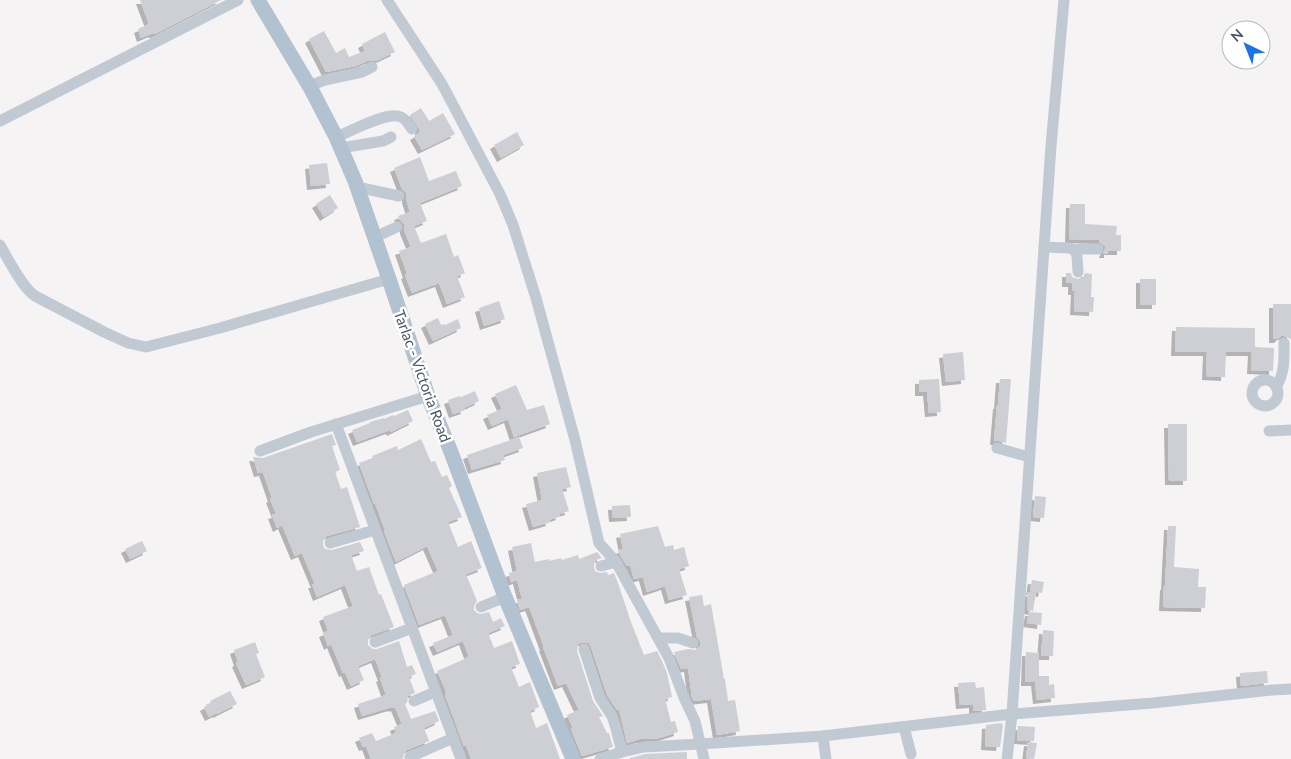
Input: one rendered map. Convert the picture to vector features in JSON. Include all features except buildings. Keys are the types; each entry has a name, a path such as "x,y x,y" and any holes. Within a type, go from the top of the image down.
{"main road":[{"name":"Tarlac - Victoria Road","path":"258,0 309,86 339,142 375,236 428,396 505,597 573,759"}],"street":[{"path":"0,121 238,0"},
{"path":"387,0 442,84 500,194 513,225 536,298 573,431 599,542 616,562 669,658 695,721 704,759"},
{"path":"1007,759 1012,714 1051,146 1064,0"},
{"path":"309,86 325,80 362,72 372,67"},
{"path":"339,142 382,117 392,115 402,117 412,129"},
{"path":"339,142 383,140 391,137"},
{"path":"357,187 399,196"},
{"path":"375,236 397,228"},
{"path":"0,245 28,290 35,296 104,332 128,343 146,347 220,328 389,279"},
{"path":"1044,247 1075,250 1098,249"},
{"path":"1075,250 1078,272"},
{"path":"1276,387 1284,371 1284,343"},
{"path":"260,451 336,424 428,396"},
{"path":"336,424 460,759"},
{"path":"1269,431 1291,430"},
{"path":"997,448 1029,457"},
{"path":"330,543 375,530"},
{"path":"601,566 616,562"},
{"path":"481,607 505,597"},
{"path":"375,642 412,628"},
{"path":"658,638 678,638 693,643"},
{"path":"584,649 600,698 612,716 622,752"},
{"path":"600,759 644,746 823,736 1012,714 1153,703 1291,688"},
{"path":"414,701 435,692"},
{"path":"904,726 911,754"},
{"path":"823,736 826,759"},
{"path":"410,757 453,738"}]}
